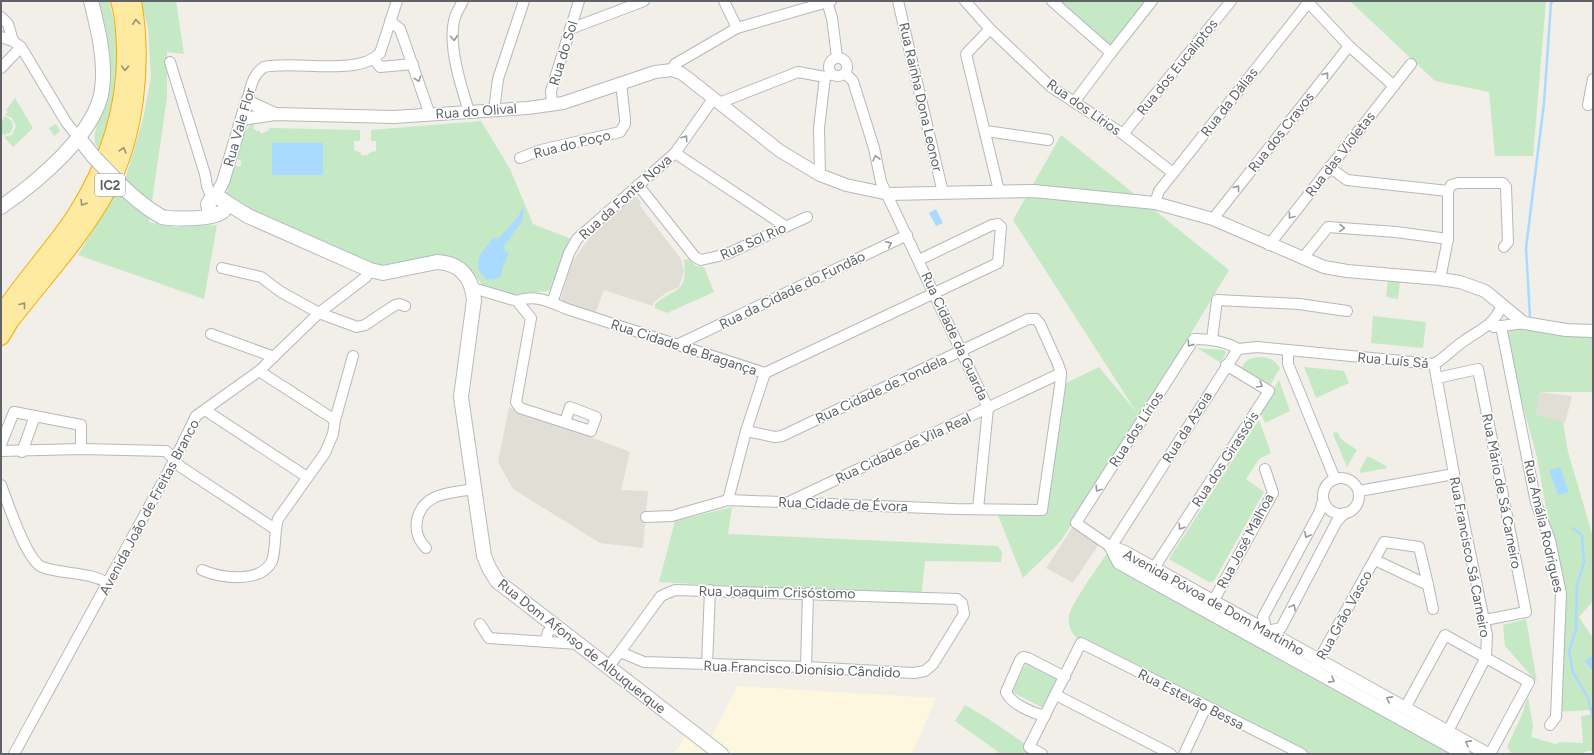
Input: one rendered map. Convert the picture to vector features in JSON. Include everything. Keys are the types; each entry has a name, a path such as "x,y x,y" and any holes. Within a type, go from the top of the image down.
{"highway":[{"name":"IC2","path":"1,314 73,218 89,193 104,161 119,115 124,89 124,36 119,1"},
{"name":"IC2","path":"1,337 10,322 88,221 106,193 118,168 131,117 137,78 138,34 133,1"}],"main road":[{"path":"1,207 54,165 78,136 95,112 102,88 100,43 91,1"},
{"path":"78,136 94,157 130,194 147,209 162,217 185,218 217,204 248,216 370,270 383,273 437,262 446,263 455,266 466,275 473,288"},
{"name":"Rua Dom Afonso de Albuquerque","path":"473,288 474,301 461,397 484,556 488,568 497,581 559,634 578,644 721,754"}],"street":[{"path":"397,1 377,56 380,67 413,64"},
{"path":"463,1 454,20 453,34 457,65 469,111"},
{"path":"494,110 498,79 524,1"},
{"name":"Rua do Sol","path":"552,105 551,91 579,1"},
{"path":"570,29 644,1"},
{"path":"724,1 737,28"},
{"name":"Rua Rainha Dona Leonor","path":"898,1 943,194"},
{"name":"Rua dos Lírios","path":"965,1 990,29 1051,87 1075,101 1123,134 1173,173"},
{"path":"1052,1 1111,52"},
{"path":"1075,101 1111,52 1152,1"},
{"name":"Rua dos Eucaliptos","path":"1123,134 1231,1"},
{"path":"837,57 829,2 737,28 676,64 672,70 681,73 780,151 820,175 846,185 889,194 1034,191 1155,203 1213,219 1269,245 1324,267 1347,271 1440,279 1474,286 1485,291 1524,323"},
{"path":"1307,2 1349,46 1394,86"},
{"name":"Rua da Dálias","path":"1155,203 1159,192 1173,173 1307,2"},
{"path":"1,17 8,24 17,44 66,122 78,136"},
{"path":"390,21 400,29 430,115"},
{"path":"990,29 966,54 986,131 999,191"},
{"path":"1,37 17,44"},
{"path":"1,68 17,44"},
{"name":"Rua dos Cravos","path":"1213,219 1349,46"},
{"name":"Rua Vale Flor","path":"217,204 256,73 264,67 270,65 352,65 377,56"},
{"path":"716,101 798,72 837,76 845,73 847,64 843,59 837,57"},
{"path":"820,175 819,128 830,62 837,57"},
{"path":"170,62 205,174 207,186 217,204"},
{"name":"Rua das Violetas","path":"1269,245 1411,64"},
{"name":"Rua do Olival","path":"242,119 275,114 394,117 552,105 577,99 655,72 672,70"},
{"name":"Rua Cidade da Guarda","path":"845,73 853,81 874,148 881,182 889,194 988,408 978,509"},
{"path":"1588,105 1593,79"},
{"name":"Rua do Poço","path":"520,158 541,150 620,132 626,119 621,83"},
{"name":"Rua do Olival","path":"247,101 275,114"},
{"name":"Rua da Fonte Nova","path":"552,303 569,253 578,239 675,153 716,101"},
{"path":"986,131 1048,140"},
{"path":"675,153 785,226"},
{"path":"1329,167 1347,180 1448,191"},
{"path":"205,174 213,181 223,182"},
{"path":"1440,279 1448,239 1448,191 1451,185 1458,183 1503,183 1506,187 1508,242 1504,247"},
{"name":"Rua Sol Rio","path":"638,185 695,257 701,260 727,254 807,217"},
{"name":"Rua Cidade de Bragança","path":"517,301 524,298 538,298 677,345 765,372 998,263 1001,227 998,224 992,225 919,260"},
{"path":"1305,259 1307,253 1328,227 1396,232 1448,239"},
{"name":"Rua da Cidade do Fundão","path":"677,345 907,235"},
{"path":"222,268 261,276 281,292 319,313 357,327 365,325 395,305 399,304 405,306"},
{"name":"Avenida João de Freitas Branco","path":"14,754 175,459 196,416 259,371 319,313 366,277 370,270"},
{"path":"473,288 517,301 531,318 516,406 565,422"},
{"path":"1212,339 1217,300 1300,304 1347,311"},
{"path":"1486,328 1497,316 1502,305"},
{"name":"Rua Cidade de Tondela","path":"746,431 775,437 782,436 962,352 1028,319 1036,319 1040,324 1060,373"},
{"path":"1486,328 1524,323 1566,330 1593,331"},
{"name":"Rua Amália Rodrigues","path":"1501,326 1536,503 1550,540 1561,594 1556,717 1550,725"},
{"name":"Rua Luís Sá","path":"1288,351 1434,364 1464,340 1486,328"},
{"path":"211,334 274,357"},
{"name":"Rua dos Lírios","path":"1111,548 1076,523 1194,339 1212,339 1231,344 1238,349"},
{"path":"1238,349 1257,347 1288,351 1288,364 1335,479"},
{"name":"Rua da Azoia","path":"1111,548 1226,365 1238,349"},
{"path":"202,570 215,576 233,578 248,576 264,571 272,560 275,529 278,519 325,454 333,434 335,420 353,356"},
{"name":"Rua Francisco Sá Carneiro","path":"1434,364 1454,474 1487,635 1486,657 1445,737"},
{"name":"Rua dos Girassóis","path":"1154,568 1269,390 1226,365"},
{"name":"Rua Mário de Sá Carneiro","path":"1437,378 1478,368 1526,612 1485,620"},
{"path":"259,371 335,420"},
{"path":"728,500 746,431 765,372"},
{"name":"Rua Cidade de Vila Real","path":"789,502 1060,373"},
{"name":"Rua Cidade de Évora","path":"646,517 672,516 728,500 1042,510 1060,386 1060,373"},
{"path":"204,410 307,477"},
{"path":"1,444 14,412 81,424 81,449"},
{"path":"22,452 35,416"},
{"path":"1,451 22,452 81,449 166,451 181,467 275,529"},
{"name":"Rua José Malhoa","path":"1210,606 1273,493 1265,469"},
{"path":"1359,491 1454,474"},
{"path":"1347,478 1352,481 1359,491 1358,502 1338,521 1281,628 1264,636 1263,617 1320,511 1324,489 1330,481 1347,478"},
{"path":"1,485 24,545 35,563 43,567 88,575 108,583"},
{"path":"426,548 419,541 416,527 419,512 427,501 439,495 474,489"},
{"path":"1323,500 1334,512 1345,514"},
{"name":"Rua Grão Vasco","path":"1314,670 1384,542 1420,547 1433,609"},
{"name":"Avenida Póvoa de Dom Martinho","path":"1111,548 1125,552 1154,568 1210,606"},
{"name":"Avenida Póvoa de Dom Martinho","path":"1111,548 1119,563 1210,606 1264,636 1314,670 1445,737 1489,754"},
{"name":"Rua Grão Vasco","path":"1375,560 1428,586"},
{"name":"Rua Joaquim Crisóstomo","path":"620,652 661,596 675,590 808,593 957,599 962,603"},
{"path":"707,665 710,590"},
{"path":"806,667 808,593"},
{"name":"Rua Francisco Dionísio Cândido","path":"620,652 644,662 806,667 903,673 925,671 933,664 964,614 962,603"},
{"path":"480,624 489,638 544,642 559,634"},
{"path":"544,642 548,632 559,634"},
{"path":"1405,708 1445,635 1486,657 1529,682 1489,754"},
{"name":"Avenida Póvoa de Dom Martinho","path":"1264,636 1319,659 1405,708 1445,737 1464,754"},
{"name":"Rua Estevão Bessa","path":"1065,677 1081,643 1302,754"},
{"path":"608,667 620,652"},
{"path":"1042,754 1029,747 1056,695 1065,677 1028,658 1023,657 1020,660 1006,692 1008,698 1045,716"},
{"path":"1056,695 1170,754"},
{"path":"1184,754 1206,707"}],"shaded area":[{"path":"635,196 641,202 640,206 681,259 684,271 679,287 666,293 654,302 653,306 604,290 595,314 563,303 561,299 572,262 589,238"},
{"path":"1539,392 1572,396 1565,423 1536,414"},
{"path":"509,407 630,452 621,490 648,491 643,548 600,543 513,489 498,462"},
{"path":"1074,525 1099,544 1073,583 1046,568"},
{"path":"738,686 936,698 912,754 732,754 711,738"},
{"path":"688,734 703,749 707,754 673,754"}],"green space":[{"path":"98,1 109,1 114,22 117,59 114,93 101,150 97,146 95,133 107,99 110,61 108,37"},
{"path":"141,1 176,1 184,54 167,52 167,97 149,222 176,227 217,225 204,299 78,255 126,176 143,119 151,77 148,28"},
{"path":"1056,1 1151,1 1111,53"},
{"path":"1350,1 1546,1 1533,156 1495,156 1489,92 1435,81"},
{"path":"15,98 33,128 13,147 4,137 12,135 16,126 12,118 5,115 8,112 6,110"},
{"path":"5,116 12,121 13,127 10,133 4,135 1,133 1,123"},
{"path":"481,121 510,169 533,224 571,239 549,291 511,295 485,288 476,277 451,258 436,255 386,266 376,264 252,210 228,197 227,192 234,165 240,167 242,161 237,159 243,138 247,129 255,122 253,128 260,131 261,134 269,130 269,128 360,130 360,141 354,141 354,150 361,153 361,155 368,155 369,153 376,151 376,141 371,141 371,130"},
{"path":"56,124 60,131 54,136 49,128"},
{"path":"1061,135 1229,270 1140,418 1060,542 1023,578 996,510 1042,510 1060,386 1099,367 1137,413 1013,220"},
{"path":"688,259 696,266 704,267 714,292 667,313 655,308 655,304 675,291 682,284 685,271 684,260"},
{"path":"1388,280 1400,282 1398,299 1386,297"},
{"path":"1373,316 1426,322 1423,348 1371,343"},
{"path":"1501,326 1593,332 1593,392 1539,392 1536,414 1563,422 1568,452 1593,537 1593,601 1579,617 1593,638 1593,710 1556,712 1561,594 1537,457"},
{"path":"1197,348 1223,350 1226,352 1221,363"},
{"path":"1258,357 1271,359 1276,362 1280,368 1270,385 1241,369 1244,363 1248,360"},
{"path":"1304,367 1344,371 1349,383 1316,398"},
{"path":"1279,380 1290,411 1265,423 1260,411"},
{"path":"1259,420 1271,453 1259,459 1246,479 1264,492 1214,581 1209,582 1169,559"},
{"path":"1334,432 1338,433 1341,439 1357,450 1347,467 1333,434"},
{"path":"1367,457 1370,457 1387,468 1361,473 1360,470"},
{"path":"732,507 728,534 998,546 1002,552 1001,562 925,561 921,597 659,582 675,521"},
{"path":"1111,547 1119,563 1463,754 1299,754 1081,643 1070,628 1069,616 1081,592"},
{"path":"1526,619 1537,682 1505,646 1503,625"},
{"path":"1027,661 1060,677 1045,709 1012,692"},
{"path":"1528,697 1533,726 1531,737 1555,744 1562,742 1583,743 1581,716 1593,714 1593,751 1587,751 1580,754 1512,754 1507,747 1521,717"},
{"path":"965,705 1040,754 1001,754 955,721"}],"water":[{"path":"272,143 323,143 323,175 272,175"},
{"path":"523,207 524,210 522,221 504,246 505,252 509,253 502,269 502,275 496,279 487,280 481,274 478,262 479,257 494,237 498,239 518,217"},
{"path":"936,209 943,223 936,226 929,213"},
{"path":"1560,467 1569,492 1558,495 1549,470"},
{"path":"1593,655 1593,671 1585,661"}],"waterway":[{"path":"1530,317 1526,248 1544,103 1551,3 1553,1"},
{"path":"1573,528 1582,535 1584,562 1577,585 1576,629 1569,651 1573,672 1588,698 1593,718"}]}
